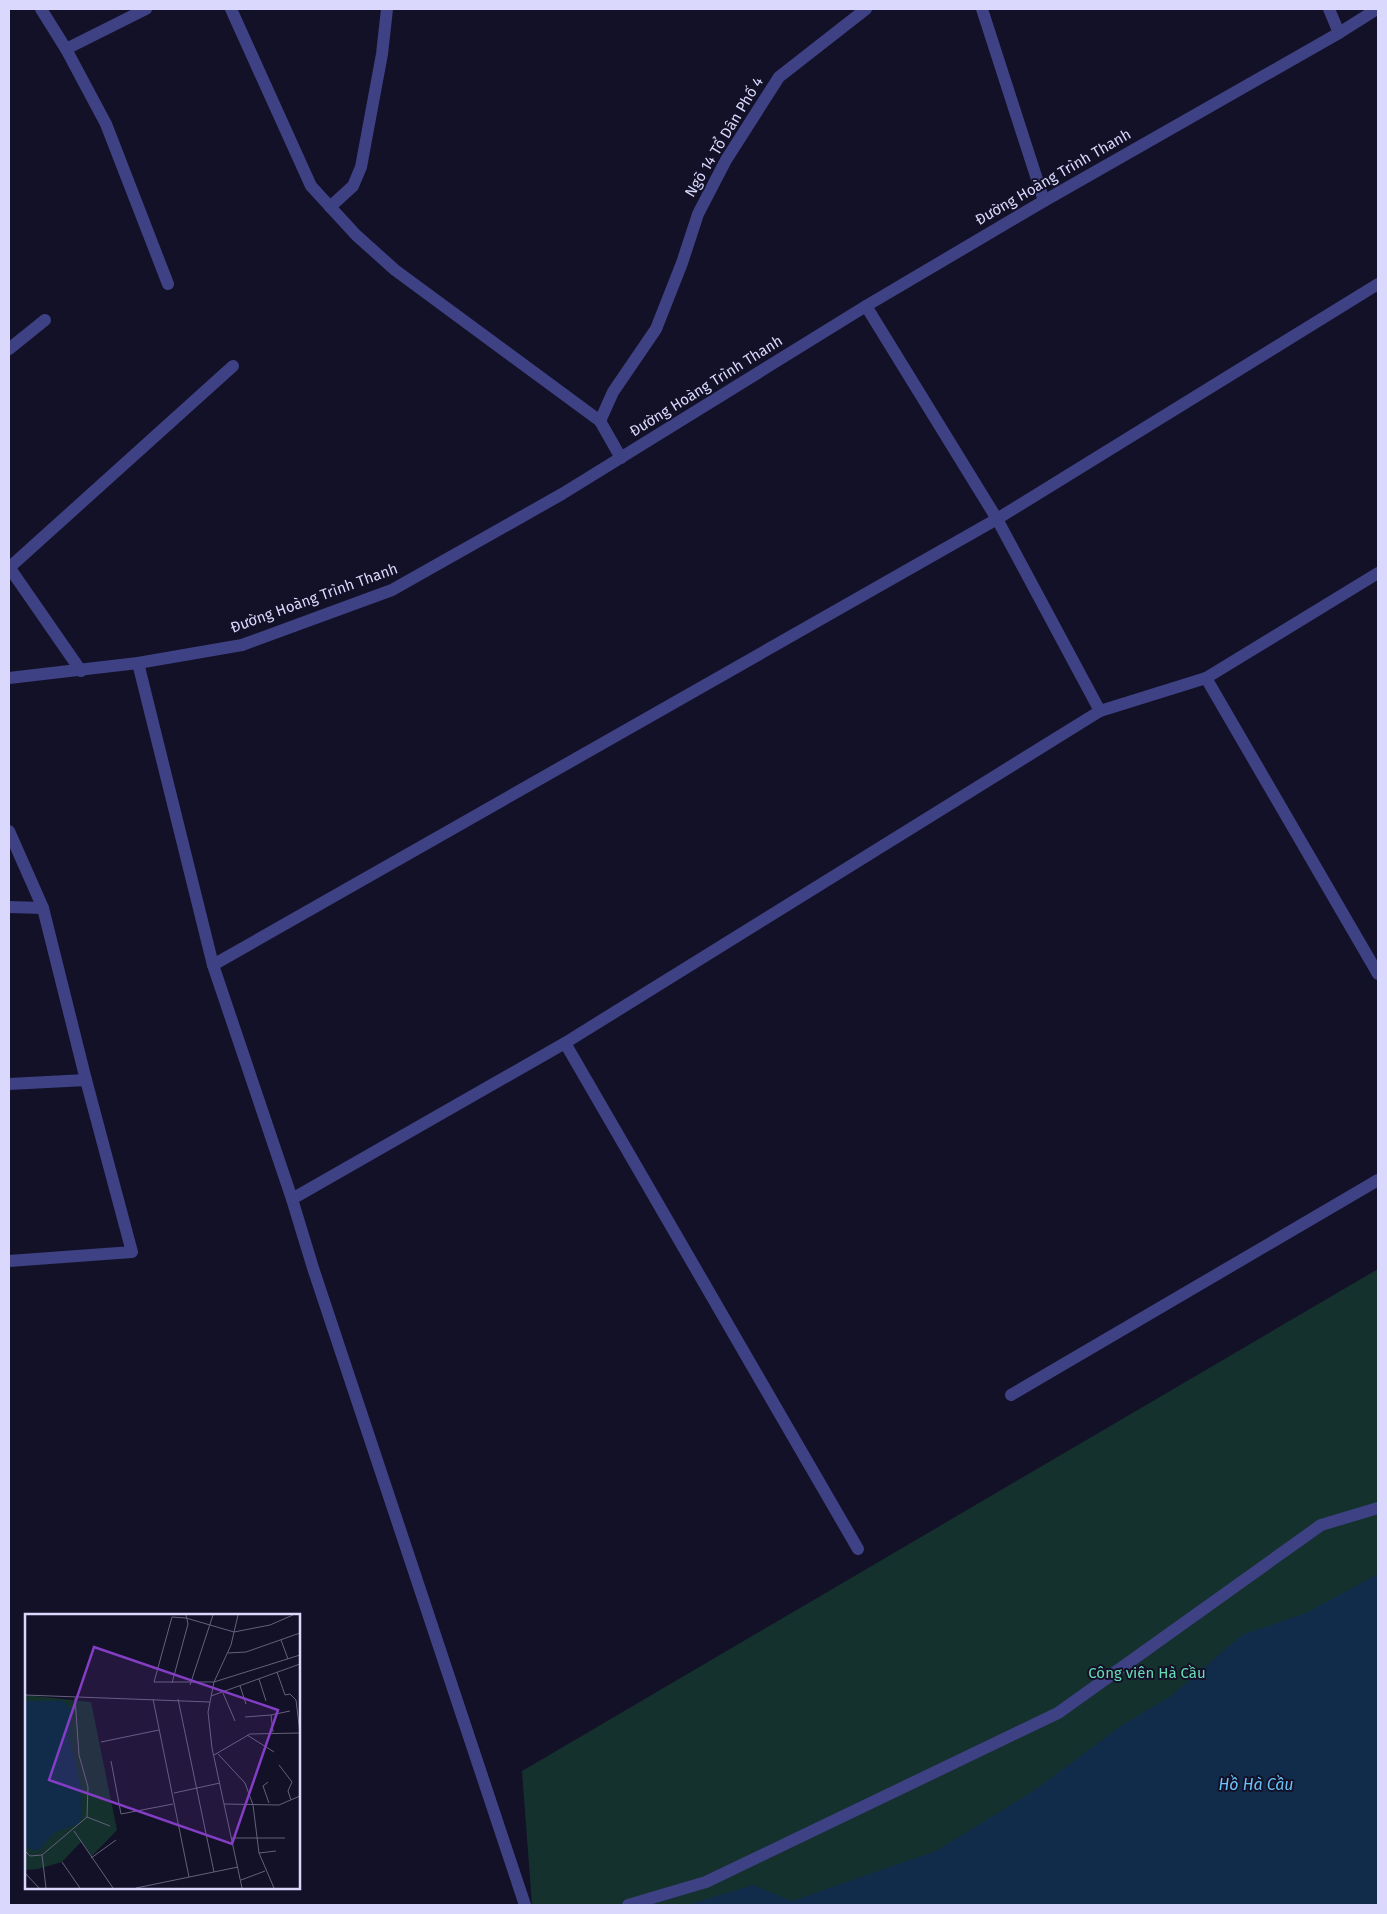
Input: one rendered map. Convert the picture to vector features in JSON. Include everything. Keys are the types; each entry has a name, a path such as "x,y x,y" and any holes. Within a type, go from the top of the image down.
{"street":[{"path":"41,9 66,49 106,124 168,284"},
{"path":"66,49 146,9"},
{"path":"231,9 311,186 356,235 395,270 600,421 622,458"},
{"path":"330,207 353,186 362,167 382,54 387,9"},
{"name":"Ngõ 14 Tổ Dân Phố 4","path":"600,421 613,392 656,329 682,263 698,214 726,160 779,77 866,9"},
{"path":"982,9 1044,201"},
{"path":"1329,9 1339,33"},
{"name":"Đường Hoàng Trình Thanh","path":"9,678 138,663 242,645 392,590 622,458 866,306 1044,201 1339,33 1377,9"},
{"path":"213,965 997,519 1378,284"},
{"path":"866,306 997,519 1100,710"},
{"path":"9,349 45,320"},
{"path":"80,671 9,567 234,366"},
{"path":"292,1199 566,1043 1100,710 1206,678 1378,573"},
{"path":"138,663 213,965 525,1905"},
{"path":"1206,678 1378,974"},
{"path":"9,831 43,908 132,1252 9,1261"},
{"path":"9,907 43,908"},
{"path":"566,1043 858,1549"},
{"path":"9,1084 86,1080"},
{"path":"1011,1395 1378,1180"},
{"path":"628,1905 706,1882 1058,1713 1321,1525 1378,1508"}],"green space":[{"name":"Công viên Hà Cầu","path":"1378,1269 1378,1905 532,1905 522,1771"}],"water":[{"name":"Hồ Hà Cầu","path":"1378,1574 1378,1905 687,1905 753,1885 792,1901 936,1851 1032,1792 1121,1726 1171,1696 1242,1635 1306,1613"}]}
